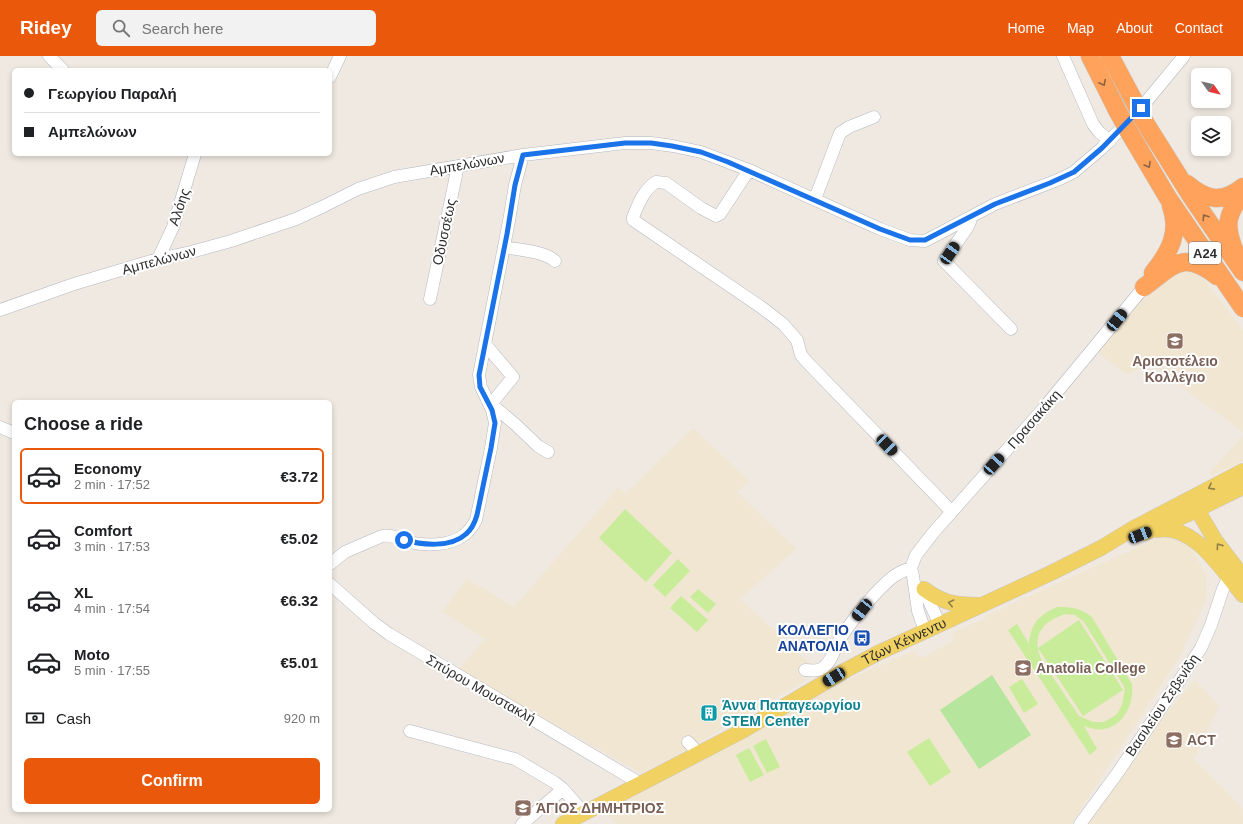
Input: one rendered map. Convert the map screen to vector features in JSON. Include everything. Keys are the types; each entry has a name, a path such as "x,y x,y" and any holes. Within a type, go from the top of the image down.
{"highway":[{"name":"Α24","path":"1090,56 1129,132 1168,198 1243,308"},
{"name":"Α24","path":"1110,56 1144,121 1173,169 1243,272"},
{"path":"1173,169 1189,186 1208,197 1217,198 1229,196 1243,188"},
{"path":"1243,194 1231,211 1228,228 1229,237 1243,272"},
{"path":"1144,287 1147,280 1168,253 1174,237 1173,211 1168,198"},
{"path":"1144,287 1169,267 1182,262 1204,267 1216,275 1228,287"}],"main road":[{"name":"Τζων Κέννεντυ","path":"564,824 699,754 889,647 940,625 1101,548 1148,532 1243,471"},
{"name":"Τζων Κέννεντυ","path":"1101,548 1120,535 1188,507 1243,487"},
{"path":"1188,507 1196,535 1211,557"},
{"path":"1188,507 1218,545 1236,577 1243,595"},
{"path":"1148,532 1166,529 1178,531 1195,540 1211,557 1236,577"},
{"path":"924,589 936,598 944,601 959,605 982,605"}],"street":[{"path":"50,56 61,68"},
{"path":"332,73 340,56"},
{"path":"1063,56 1091,122 1097,130 1110,141"},
{"name":"Αμπελώνων","path":"0,310 74,284 158,259 231,241 296,219 322,208 358,189 394,177 523,155 625,143 651,143 701,152 749,170 880,229 910,240 925,240 995,204 1068,175 1088,161 1110,141 1148,100 1184,56"},
{"path":"815,199 840,133 849,127 874,117"},
{"path":"332,562 345,552 382,536 388,535 416,543 443,543 455,540 464,535 472,527 477,515 494,430 493,413 482,391 479,379 515,185 523,155"},
{"name":"Αλόης","path":"158,259 173,227 194,156"},
{"name":"Οδυσσέως","path":"430,299 458,166"},
{"path":"749,170 720,214 716,216 701,208 666,183 656,182 640,201 633,220 784,324 797,340 801,355 807,362 952,512"},
{"path":"972,217 967,228 944,261 1011,329"},
{"path":"504,247 544,255 555,262"},
{"name":"Πρασακάκη","path":"912,572 916,555 925,542 1043,409 1144,287"},
{"path":"485,344 512,377 491,404 538,446 548,452"},
{"path":"0,427 12,432"},
{"path":"805,670 816,671 828,663 840,639 862,610 892,577 901,572 912,572"},
{"path":"912,572 924,589 940,625"},
{"path":"912,572 918,610 925,631"},
{"name":"Βασιλείου Σεβενίδη","path":"1080,824 1119,771 1201,648 1211,625 1223,588 1236,577"},
{"name":"Σπύρου Μουστακλή","path":"332,586 374,623 389,634 641,784"},
{"path":"410,731 515,759 563,789 584,813"},
{"path":"688,742 699,754"},
{"path":"522,824 563,789"}],"shaded area":[{"name":"Αριστοτέλειο Κολλέγιο","path":"1190,269 1205,281 1243,330 1243,432 1150,363 1127,375 1097,352 1142,297 1167,274"},
{"path":"693,428 749,481 737,492 796,549 740,599 808,662 805,681 693,746 641,773 458,670 485,639 442,612 467,579 514,607 618,488 625,494"},
{"path":"1243,436 1243,461 1212,475 1210,472"},
{"name":"Anatolia College","path":"1167,534 1187,542 1207,576 1206,600 1179,658 1071,824 617,824 604,811 731,745 849,679 913,651 921,658 952,642 953,632 985,619 985,616"},
{"name":"Anatolia College","path":"1195,680 1219,706 1194,759 1243,809 1243,824 1086,824 1159,721"}],"green space":[{"path":"625,509 672,553 646,582 599,538"},
{"path":"678,559 690,571 665,597 653,585"},
{"path":"698,589 716,604 708,613 690,597"},
{"path":"681,596 708,620 697,632 670,608"},
{"path":"1057,607 1080,610 1092,617 1132,684 1130,705 1120,721 1113,726 1104,729 1095,729 1084,726 1097,749 1090,755 1008,630 1017,624 1029,644 1032,630 1037,621 1045,613","holes":["1065,614 1075,615 1084,622 1125,688 1120,709 1116,715 1104,722 1093,722 1079,716 1042,661 1039,652 1038,638 1044,626 1050,621"]},
{"path":"1079,620 1123,690 1083,716 1038,648"},
{"path":"992,675 1031,735 979,769 940,710"},
{"path":"1022,679 1038,704 1024,713 1009,687"},
{"path":"929,738 951,772 930,786 907,752"},
{"path":"766,739 780,767 767,773 753,746"},
{"path":"749,748 764,775 750,782 736,755"}],"place":[{"name":"Αριστοτέλειο Κολλέγιο","path":"1175,341"},
{"name":"ΚΟΛΛΕΓΙΟ ΑΝΑΤΟΛΙΑ","path":"862,638"},
{"name":"Anatolia College","path":"1023,668"},
{"name":"Άννα Παπαγεωργίου STEM Center","path":"709,713"},
{"name":"ACT","path":"1174,740"},
{"name":"ΆΓΙΟΣ ΔΗΜΗΤΡΙΟΣ","path":"523,808"}],"route":[{"path":"404,540 416,543 437,544 455,540 467,533 474,524 477,515 495,423 492,410 480,387 479,375 507,234 515,185 523,155 625,143 651,143 701,152 762,176 880,229 910,240 925,240 965,221 995,204 1074,172 1102,148 1141,108"}]}
